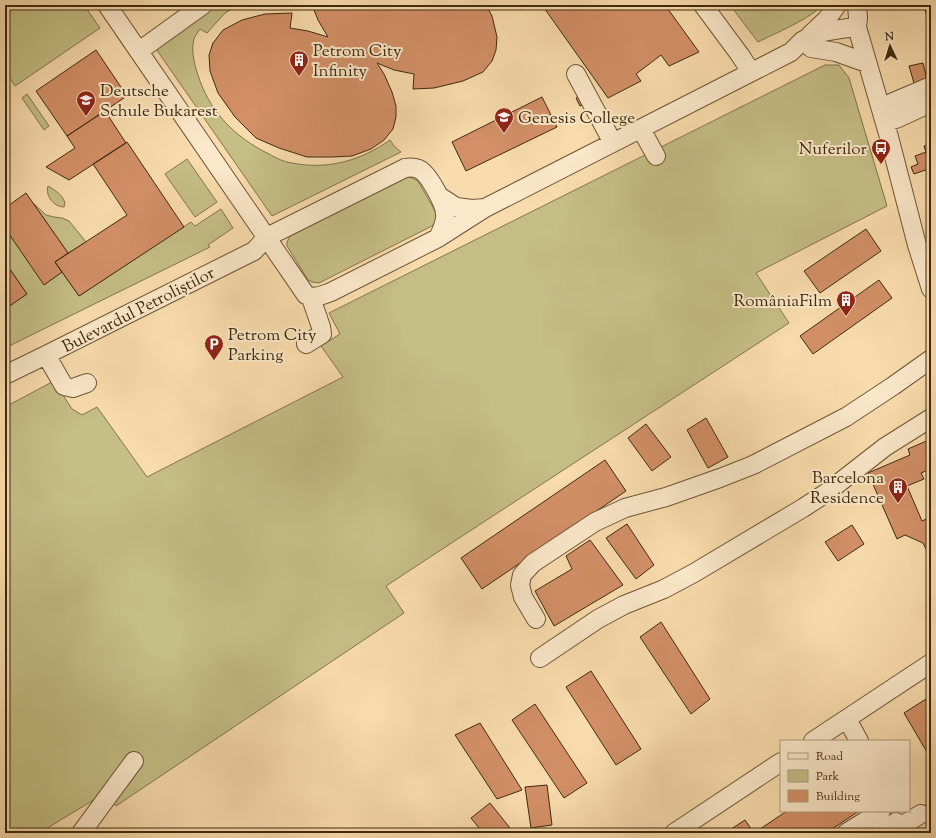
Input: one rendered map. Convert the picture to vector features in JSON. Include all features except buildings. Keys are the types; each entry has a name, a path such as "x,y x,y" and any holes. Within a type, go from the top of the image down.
{"street":[{"path":"107,5 306,295 311,298 322,334 306,344"},
{"path":"139,51 203,5"},
{"path":"703,5 751,72"},
{"path":"838,5 840,12 846,21 856,27"},
{"path":"802,47 838,5"},
{"path":"861,6 856,27 867,63 890,121"},
{"name":"Bulevardul Petroliștilor","path":"311,298 331,292 438,238 485,208 802,47 822,33 835,29 856,27"},
{"path":"802,47 836,52 867,63"},
{"path":"576,74 613,143"},
{"path":"931,86 891,103 890,121 896,161 917,245 931,290"},
{"path":"890,121 931,103"},
{"path":"641,129 656,156"},
{"name":"Bulevardul Petroliștilor","path":"5,375 254,251 267,237 405,168 417,168 423,171 439,196 445,213 444,225 438,238"},
{"name":"Bulevardul Petroliștilor","path":"439,196 456,207 472,209 485,208"},
{"path":"46,355 64,386 73,388 87,383"},
{"path":"536,619 523,597 520,584 522,576 533,562 595,522 625,508 666,497 753,465 846,417 931,359"},
{"path":"540,658 598,619 624,605 670,586 803,508 885,447 931,418"},
{"path":"815,740 931,663"},
{"path":"847,719 858,740"},
{"path":"81,833 134,761"},
{"path":"674,833 780,763"},
{"path":"846,833 879,812"},
{"path":"880,833 920,814"}],"green space":[{"path":"84,5 100,28 15,86 5,71 5,6"},
{"path":"212,5 232,5 234,8 225,13 207,33 200,29 194,38 193,43 195,64 202,86 208,98 215,110 234,131 256,147 280,160 305,165 343,162 367,153 390,140 401,152 272,216 154,46"},
{"path":"730,5 821,5 817,10 802,20 758,42"},
{"path":"825,65 839,65 849,78 887,206 756,273 789,323 386,586 404,613 116,806 107,792 39,833 5,833 5,407 52,382 59,389 72,409 82,415 97,407 147,477 343,377 321,346 340,334 329,313"},
{"path":"27,94 49,126 44,130 22,98"},
{"path":"187,159 217,202 195,217 165,174"},
{"path":"407,177 418,181 435,211 436,219 432,226 319,283 308,280 287,246 290,236"},
{"path":"48,186 62,197 65,203 64,207 60,207 51,200 47,190"},
{"path":"32,202 46,215 69,221 86,242 68,253"},
{"path":"221,209 233,228 208,245 210,247 5,348 5,309 27,294 5,262 5,233 7,231 45,284 62,272 79,296 191,222 195,226"}],"place":[{"name":"Petrom City Infinity","path":"299,77"},
{"name":"Deutsche Schule Bukarest","path":"86,117"},
{"name":"Genesis College","path":"504,134"},
{"name":"Nuferilor","path":"881,165"},
{"name":"RomâniaFilm","path":"846,317"},
{"name":"Petrom City Parking","path":"214,361"},
{"name":"Barcelona Residence","path":"898,504"}]}
